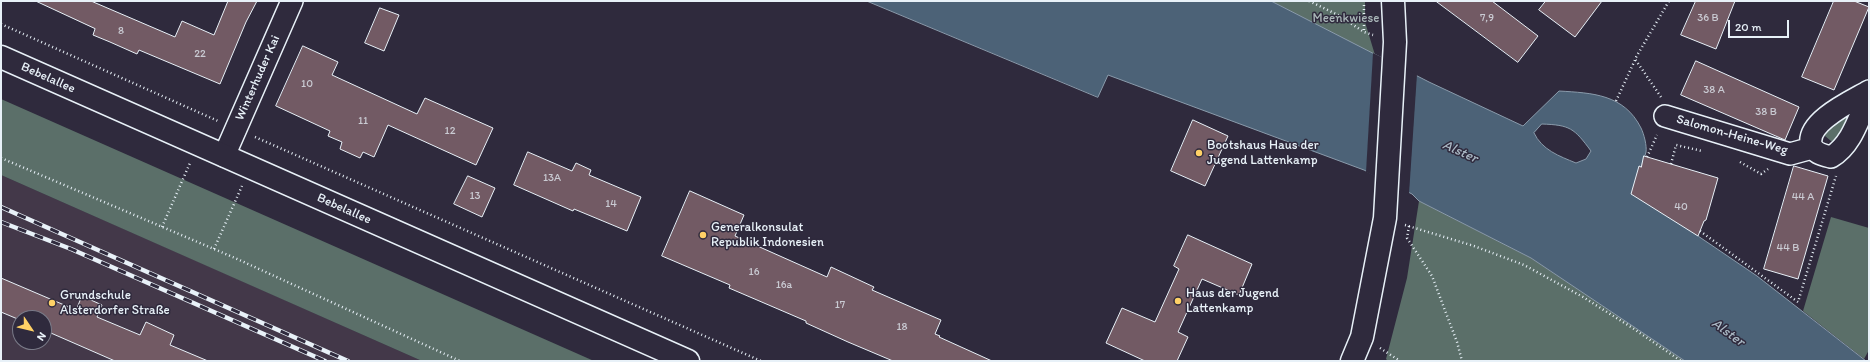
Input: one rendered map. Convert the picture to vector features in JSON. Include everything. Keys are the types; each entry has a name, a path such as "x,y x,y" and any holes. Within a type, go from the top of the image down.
{"main road":[{"path":"1352,361 1362,337 1385,218 1394,52 1393,1"},
{"name":"Bebelallee","path":"1,57 688,361"}],"street":[{"name":"Winterhuder Kai","path":"224,156 292,1"},
{"path":"1869,91 1824,119 1814,128 1810,138 1812,148 1820,154 1831,157 1840,152 1847,142 1869,96"},
{"name":"Salomon-Heine-Weg","path":"1665,116 1790,154 1812,148"}],"path":[{"path":"1309,1 1338,15 1394,52"},
{"path":"1364,1 1364,32"},
{"path":"1616,101 1635,60 1669,1"},
{"path":"1,24 219,121"},
{"name":"Salomon-Heine-Weg","path":"1635,60 1666,104 1665,116"},
{"path":"254,137 761,361"},
{"path":"162,227 198,144"},
{"path":"1700,231 1798,302 1835,182 1840,152"},
{"path":"1,158 214,249 460,361"},
{"path":"214,249 251,168"},
{"path":"1385,218 1474,246 1524,265 1583,297 1681,361"},
{"path":"1409,226 1407,238 1432,276 1457,342 1462,361"}],"shaded area":[{"path":"1,175 210,267 422,361 1,361"}],"green space":[{"name":"Meenkwiese","path":"1271,1 1365,1 1365,22 1375,55"},
{"path":"1,99 594,361 422,361 1,175"},
{"path":"1842,116 1849,119 1836,142 1831,141 1825,136 1824,132"},
{"path":"1419,201 1531,258 1685,361 1388,361 1386,359 1407,278"},
{"path":"1831,217 1869,228 1869,350 1864,359 1803,311"}],"water":[{"name":"Alster","path":"867,1 1271,1 1429,82 1523,126 1559,91 1583,93 1606,98 1626,108 1634,117 1641,128 1646,147 1646,154 1641,167 1639,166 1698,236 1757,276 1866,361 1685,361 1531,258 1419,201 1412,194 1364,170 1108,75 1098,97","holes":["1542,124 1559,125 1571,129 1580,137 1591,151 1586,159 1576,163 1563,158 1546,148 1537,139 1534,133"]}],"pier":[{"path":"1373,53 1417,74 1409,194 1366,172"}],"building":[{"path":"36,1 91,1 175,37 182,21 214,35 228,1 257,1 246,22 220,84 139,50 137,54 93,35 95,29"},
{"path":"1436,1 1492,1 1538,36 1518,62"},
{"path":"1546,1 1602,1 1575,37 1539,10"},
{"path":"1696,1 1735,1 1716,49 1681,35"},
{"path":"1834,1 1854,1 1869,7 1834,90 1802,77"},
{"path":"380,8 399,15 384,51 365,43"},
{"path":"303,46 338,62 332,75 417,114 425,98 493,128 476,165 388,125 374,157 363,152 360,158 340,149 342,142 328,136 330,131 276,106"},
{"path":"1696,61 1799,107 1785,140 1681,95"},
{"name":"Bootshaus Haus der Jugend Lattenkamp","path":"1193,120 1228,136 1205,186 1171,171"},
{"path":"528,152 572,171 576,163 591,170 589,175 641,197 627,231 574,209 573,211 514,185"},
{"path":"1644,156 1718,178 1706,220 1704,221 1698,236 1631,194 1639,166 1641,167"},
{"path":"1794,166 1828,176 1798,279 1764,269"},
{"path":"468,176 495,188 482,217 454,204"},
{"path":"690,191 744,215 735,236 827,277 831,267 874,287 872,290 941,320 935,334 940,336 939,337 992,361 893,361 729,288 730,285 662,256"},
{"name":"Haus der Jugend Lattenkamp","path":"1188,235 1252,264 1239,295 1202,279 1178,332 1188,337 1177,361 1145,361 1106,343 1122,308 1155,322 1179,269 1174,266"},
{"path":"1,278 76,310 82,296 102,305 97,317 140,335 146,322 174,335 170,345 208,361 115,361 52,333 52,310 12,310 12,317 1,312"}],"railway":[{"path":"1,207 348,361"},
{"path":"1,222 71,249 325,361"}],"place":[{"name":"Bootshaus Haus der Jugend Lattenkamp","path":"1199,153"},
{"name":"Generalkonsulat Republik Indonesien","path":"703,235"},
{"name":"Haus der Jugend Lattenkamp","path":"1178,301"},
{"name":"Grundschule Alsterdorfer Straße","path":"52,303"}]}
